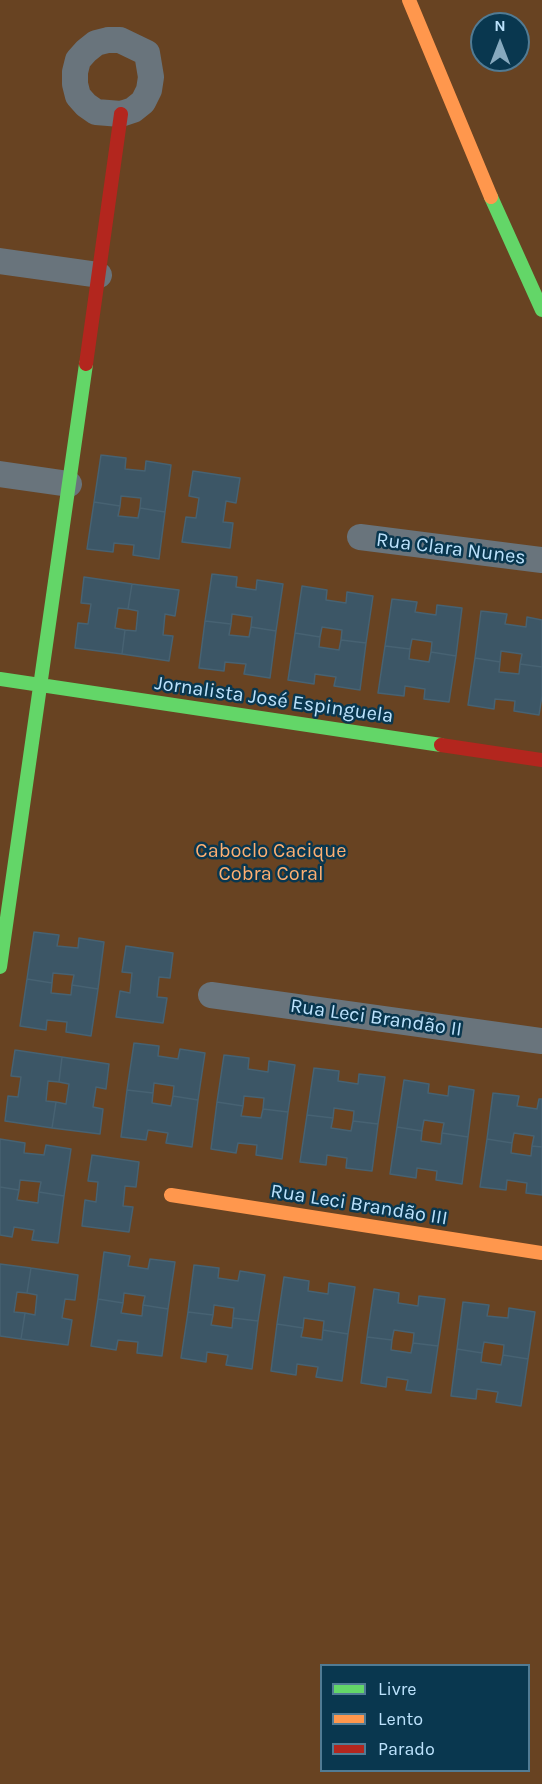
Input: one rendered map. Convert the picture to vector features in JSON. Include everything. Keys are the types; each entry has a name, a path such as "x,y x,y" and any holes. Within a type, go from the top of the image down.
{"street":[{"path":"409,0 483,180 542,310"},
{"path":"0,967 122,114"},
{"path":"0,261 99,275"},
{"path":"0,474 69,484"},
{"name":"Rua Clara Nunes","path":"360,537 542,560"},
{"name":"Jornalista José Espinguela","path":"0,679 542,760"},
{"name":"Rua Leci Brandão II","path":"211,995 542,1041"},
{"name":"Rua Leci Brandão III","path":"171,1195 542,1253"}],"green space":[{"name":"Caboclo Cacique Cobra Coral","path":"0,0 542,0 542,1784 0,1784"}],"building":[{"path":"101,455 126,458 125,469 145,471 146,461 171,465 165,512 140,508 141,498 121,496 120,506 94,502"},
{"path":"193,471 240,478 236,503 226,501 223,522 233,523 230,548 182,542 186,517 196,518 199,498 189,496"},
{"path":"94,502 120,506 118,516 138,518 140,508 165,512 159,559 133,555 134,545 114,543 113,552 87,549"},
{"path":"212,574 237,577 236,587 256,590 257,580 283,584 276,631 251,627 252,617 232,614 231,624 205,621"},
{"path":"84,577 132,584 128,609 118,608 115,628 125,630 122,654 75,648 78,623 88,624 91,604 81,603"},
{"path":"132,584 179,590 175,616 165,614 163,635 173,636 169,661 122,654 125,630 136,631 138,611 128,609"},
{"path":"302,586 327,590 326,600 346,603 347,592 373,596 366,643 341,640 342,630 322,627 320,637 295,633"},
{"path":"392,599 417,602 415,612 436,615 437,605 462,608 456,656 431,652 432,642 412,639 410,649 385,646"},
{"path":"481,611 507,614 505,624 526,627 527,617 542,620 542,667 520,664 522,654 501,651 500,662 475,658"},
{"path":"205,621 231,624 229,635 249,637 251,627 276,631 270,678 244,674 246,664 225,662 224,671 199,668"},
{"path":"295,633 320,637 319,647 339,650 341,640 366,643 360,690 334,686 336,677 315,674 314,684 288,680"},
{"path":"385,646 410,649 409,659 429,662 431,652 456,656 449,702 424,699 425,689 405,686 404,696 378,693"},
{"path":"475,658 500,662 499,672 519,674 520,664 542,667 542,696 539,715 514,711 515,701 495,699 494,709 468,705"},
{"path":"34,932 59,935 57,946 78,948 79,938 104,942 98,989 72,985 74,975 53,973 52,983 27,979"},
{"path":"126,946 173,953 170,978 159,977 157,997 167,998 163,1023 116,1017 120,991 130,993 132,973 122,972"},
{"path":"27,979 52,983 51,993 71,995 72,985 98,989 91,1036 66,1032 67,1022 47,1020 46,1030 20,1026"},
{"path":"134,1043 159,1046 158,1056 178,1059 180,1049 205,1053 198,1100 173,1096 174,1086 154,1083 153,1093 127,1090"},
{"path":"15,1050 62,1057 59,1082 48,1081 46,1101 56,1102 52,1128 5,1121 8,1096 18,1097 21,1077 11,1076"},
{"path":"224,1055 249,1058 248,1069 268,1072 269,1061 295,1065 288,1112 263,1109 264,1098 244,1096 243,1106 217,1102"},
{"path":"62,1057 109,1064 106,1089 96,1087 93,1107 103,1109 100,1134 52,1128 56,1102 66,1104 69,1084 59,1082"},
{"path":"314,1068 339,1071 338,1081 358,1084 359,1074 385,1077 378,1124 353,1121 354,1111 334,1108 333,1118 307,1115"},
{"path":"404,1080 429,1084 428,1093 448,1096 449,1086 474,1090 468,1137 442,1133 444,1123 424,1120 422,1131 397,1127"},
{"path":"127,1090 153,1093 152,1103 171,1106 173,1096 198,1100 192,1147 166,1143 168,1133 148,1130 146,1140 121,1137"},
{"path":"493,1093 519,1096 517,1106 537,1109 539,1099 542,1099 542,1147 532,1146 534,1136 514,1133 512,1143 487,1139"},
{"path":"217,1102 243,1106 241,1116 261,1118 263,1109 288,1112 282,1159 256,1155 257,1145 238,1143 236,1153 211,1149"},
{"path":"307,1115 333,1118 331,1128 351,1131 353,1121 378,1124 372,1171 346,1168 347,1158 327,1155 326,1165 300,1162"},
{"path":"397,1127 422,1131 421,1141 441,1144 442,1133 468,1137 462,1184 436,1180 437,1171 417,1168 416,1178 390,1174"},
{"path":"0,1139 25,1143 24,1153 44,1155 46,1145 71,1149 64,1196 39,1192 41,1182 20,1180 19,1190 0,1187"},
{"path":"487,1139 512,1143 511,1153 531,1156 532,1146 542,1147 542,1195 526,1193 527,1183 507,1180 506,1190 480,1187"},
{"path":"92,1155 139,1162 136,1187 125,1186 123,1206 133,1207 129,1232 82,1226 85,1200 96,1202 98,1182 88,1181"},
{"path":"0,1187 19,1190 17,1200 38,1203 39,1192 64,1196 58,1243 32,1240 34,1230 14,1227 12,1237 0,1235"},
{"path":"104,1252 130,1256 128,1266 148,1269 150,1259 175,1262 168,1309 143,1305 145,1296 124,1293 123,1303 98,1299"},
{"path":"0,1264 31,1268 27,1293 17,1292 14,1312 25,1313 21,1339 0,1336"},
{"path":"194,1265 219,1268 218,1278 238,1281 240,1271 265,1275 258,1321 233,1318 234,1308 214,1305 213,1315 188,1312"},
{"path":"31,1268 78,1275 75,1300 65,1299 62,1318 72,1320 68,1345 21,1339 25,1313 35,1315 37,1295 27,1293"},
{"path":"284,1277 309,1281 308,1291 328,1294 329,1283 355,1287 348,1334 323,1330 324,1321 304,1318 303,1328 277,1324"},
{"path":"374,1289 399,1293 398,1303 418,1306 419,1296 445,1299 438,1346 413,1343 414,1333 394,1330 392,1340 367,1337"},
{"path":"98,1299 123,1303 121,1313 142,1316 143,1305 168,1309 162,1356 137,1353 138,1342 118,1340 116,1350 91,1346"},
{"path":"463,1302 489,1305 487,1316 508,1318 509,1308 535,1312 528,1359 503,1355 504,1345 484,1342 482,1353 457,1349"},
{"path":"188,1312 213,1315 211,1325 232,1328 233,1318 258,1321 252,1369 226,1365 228,1355 207,1352 206,1362 181,1358"},
{"path":"277,1324 303,1328 301,1337 322,1340 323,1330 348,1334 342,1381 316,1377 318,1367 297,1364 296,1375 271,1371"},
{"path":"367,1337 392,1340 391,1350 411,1353 413,1343 438,1346 431,1393 406,1390 408,1380 387,1377 386,1387 361,1383"},
{"path":"457,1349 482,1353 481,1362 501,1365 503,1355 528,1359 521,1406 496,1402 498,1392 477,1389 476,1399 451,1396"}],"traffic: fast":[{"path":"491,197 542,310"},
{"path":"0,967 86,364"},
{"path":"0,679 441,745"}],"traffic: slow":[{"path":"409,0 491,197"},
{"path":"171,1195 542,1253"}],"traffic: jam":[{"path":"86,364 121,114"},
{"path":"441,745 542,760"}]}
